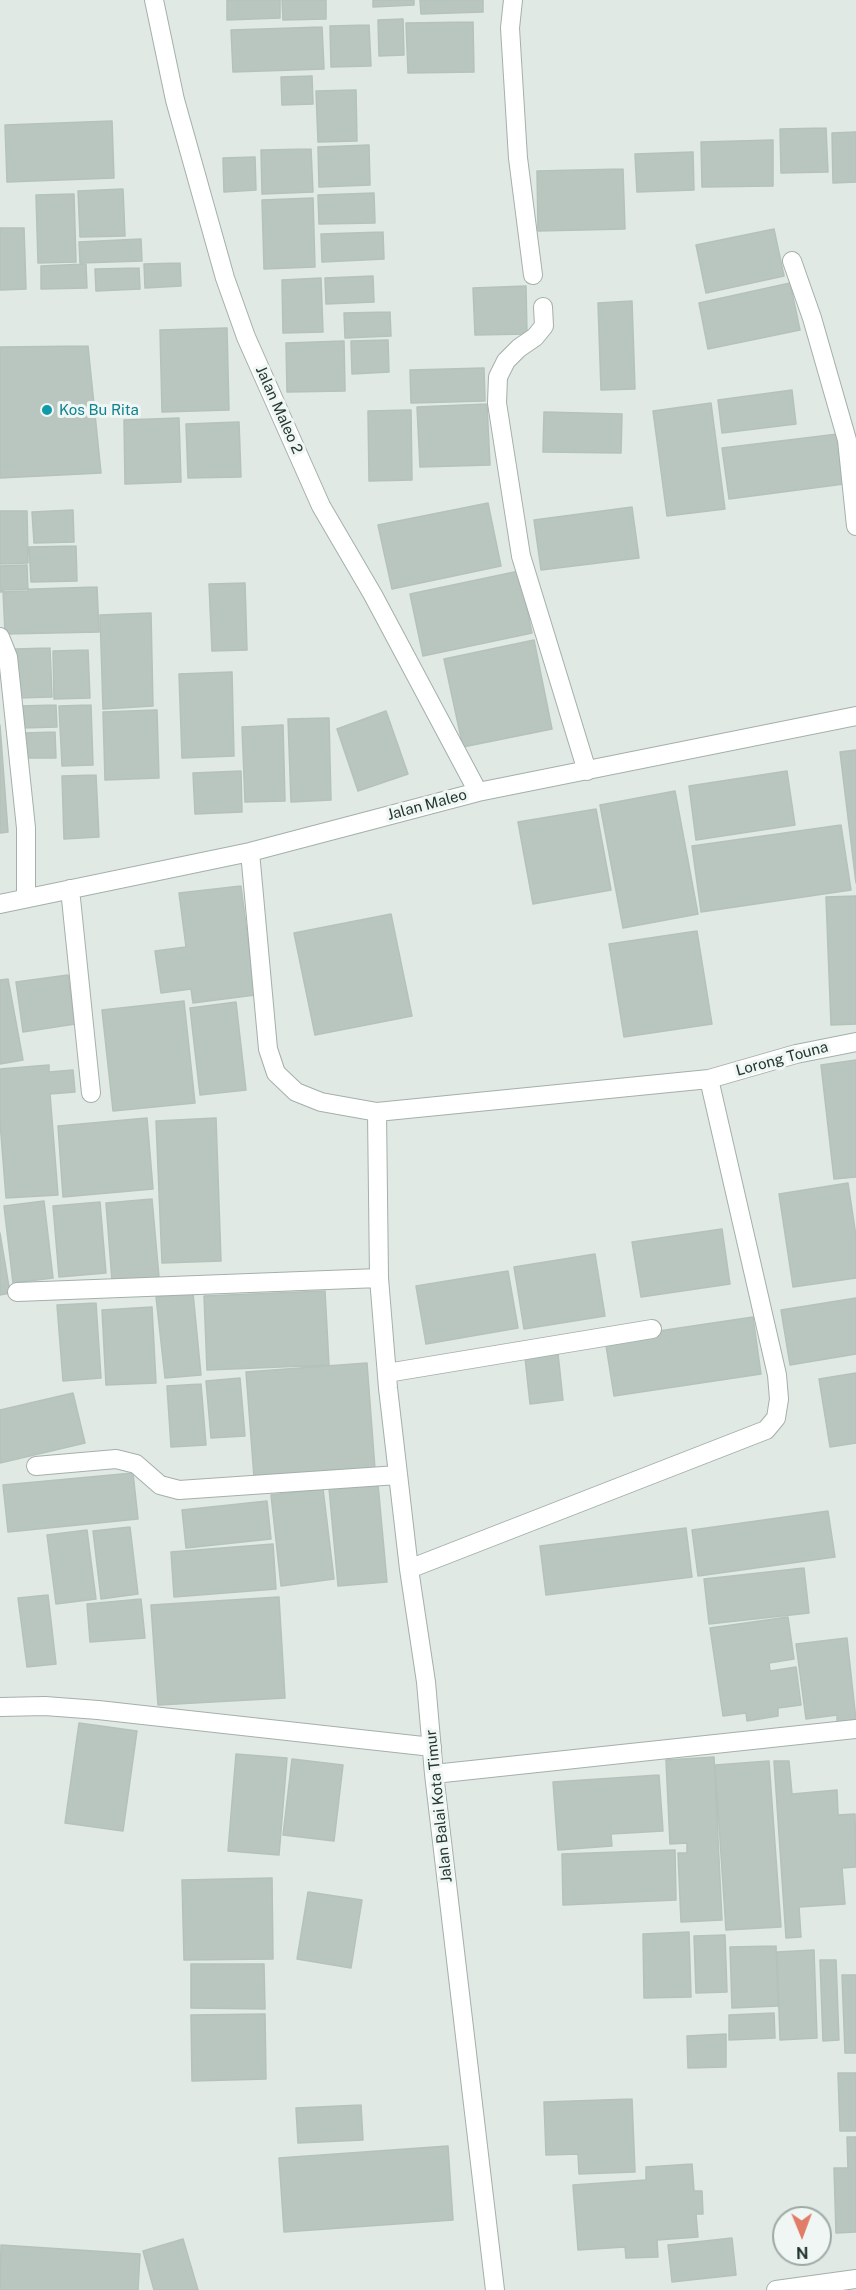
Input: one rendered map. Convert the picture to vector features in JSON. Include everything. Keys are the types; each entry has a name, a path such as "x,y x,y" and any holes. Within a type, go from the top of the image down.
{"street":[{"name":"Jalan Maleo 2","path":"154,0 175,100 225,278 246,337 321,506 373,596 478,792"},
{"path":"513,0 510,28 518,158 533,275"},
{"path":"792,261 812,318 847,440 856,526"},
{"path":"543,307 544,326 536,337 519,348 506,361 498,377 497,403 521,556 587,771"},
{"path":"0,637 8,657 26,828 26,898"},
{"name":"Jalan Maleo","path":"0,904 250,852 478,792 856,716"},
{"name":"Lorong Touna","path":"250,852 268,1049 276,1073 296,1092 321,1102 377,1112 709,1079 796,1054 856,1042"},
{"path":"70,889 91,1093"},
{"path":"409,1569 766,1430 776,1418 780,1399 777,1375 709,1079"},
{"name":"Jalan Balai Kota Timur","path":"377,1112 379,1278 387,1373 409,1569 426,1682 495,2290"},
{"path":"17,1292 379,1278"},
{"path":"387,1373 652,1329"},
{"path":"36,1466 116,1459 136,1464 160,1485 179,1490 398,1475"},
{"path":"0,1707 45,1706 98,1710 432,1747"},
{"path":"435,1774 856,1729"},
{"path":"776,2290 856,2279"}],"building":[{"path":"227,0 280,0 280,18 227,20"},
{"path":"282,0 326,0 326,19 283,20"},
{"path":"373,0 414,0 414,5 373,7"},
{"path":"420,0 483,0 483,12 421,14"},
{"path":"403,19 404,55 379,56 378,20"},
{"path":"473,22 474,72 408,73 406,23"},
{"path":"369,25 371,66 331,67 330,26"},
{"path":"322,27 324,69 233,72 231,30"},
{"path":"312,76 313,104 282,105 281,77"},
{"path":"356,90 357,141 318,142 316,91"},
{"path":"112,121 114,178 7,182 5,125"},
{"path":"826,128 828,172 781,173 780,129"},
{"path":"856,132 856,182 833,183 832,133"},
{"path":"773,140 773,186 702,187 701,142"},
{"path":"369,145 370,185 319,187 318,147"},
{"path":"311,149 313,192 262,194 261,150"},
{"path":"693,152 694,190 637,192 635,154"},
{"path":"255,157 256,190 224,192 223,158"},
{"path":"623,169 625,229 538,231 537,171"},
{"path":"123,189 125,236 80,237 78,191"},
{"path":"374,193 375,223 319,224 318,195"},
{"path":"74,194 76,262 38,263 36,195"},
{"path":"313,198 315,267 264,269 262,200"},
{"path":"0,228 24,228 26,289 0,290"},
{"path":"774,229 784,276 706,293 696,245"},
{"path":"383,232 384,259 322,262 321,234"},
{"path":"141,239 142,261 80,263 79,242"},
{"path":"180,263 181,286 145,288 144,264"},
{"path":"86,264 87,288 41,289 41,266"},
{"path":"139,268 140,289 96,291 95,269"},
{"path":"373,276 374,302 326,304 325,278"},
{"path":"321,278 323,332 283,333 282,280"},
{"path":"790,283 800,330 708,349 699,303"},
{"path":"526,286 527,334 475,335 473,288"},
{"path":"632,301 635,389 601,390 598,303"},
{"path":"390,312 391,336 345,338 344,313"},
{"path":"227,328 229,410 162,412 160,330"},
{"path":"388,340 389,372 352,374 351,341"},
{"path":"344,341 345,391 287,392 286,343"},
{"name":"Kos Bu Rita","path":"88,346 101,473 0,478 0,347"},
{"path":"484,368 485,401 411,403 410,370"},
{"path":"792,390 796,424 722,433 718,400"},
{"path":"711,403 725,509 667,516 653,411"},
{"path":"487,404 490,465 420,467 417,407"},
{"path":"411,410 412,480 369,481 368,411"},
{"path":"544,412 622,414 621,453 543,452"},
{"path":"179,418 181,482 125,484 124,420"},
{"path":"239,422 241,477 188,478 186,424"},
{"path":"838,434 844,484 729,499 722,448"},
{"path":"488,503 501,566 392,589 378,525"},
{"path":"632,507 639,558 541,570 534,520"},
{"path":"73,510 74,542 34,543 32,512"},
{"path":"0,511 27,511 28,563 0,564"},
{"path":"76,546 77,581 31,582 29,547"},
{"path":"27,565 28,591 0,592 0,566"},
{"path":"519,571 532,633 423,656 410,594"},
{"path":"245,583 247,650 212,651 209,584"},
{"path":"97,587 99,632 5,634 3,590"},
{"path":"151,613 153,706 103,709 100,615"},
{"path":"534,640 552,729 463,747 444,659"},
{"path":"50,648 52,697 17,698 15,649"},
{"path":"88,650 90,698 54,699 53,651"},
{"path":"232,672 234,756 182,758 179,674"},
{"path":"56,705 57,727 21,728 20,706"},
{"path":"91,705 93,765 62,766 59,706"},
{"path":"157,710 159,778 105,780 103,712"},
{"path":"386,711 408,774 358,791 337,729"},
{"path":"329,718 331,800 291,802 288,719"},
{"path":"0,725 8,832 0,833"},
{"path":"283,725 285,801 245,802 242,727"},
{"path":"55,732 56,758 25,758 24,733"},
{"path":"856,750 856,883 840,752"},
{"path":"241,771 242,812 195,814 193,773"},
{"path":"787,771 795,825 696,840 689,786"},
{"path":"96,775 99,837 64,839 62,776"},
{"path":"675,791 698,914 623,928 600,805"},
{"path":"596,809 611,890 533,904 518,822"},
{"path":"841,825 851,890 701,912 692,846"},
{"path":"241,886 255,995 193,1003 191,989 161,993 155,951 186,947 179,893"},
{"path":"856,896 856,1024 831,1025 826,897"},
{"path":"391,914 412,1016 315,1035 294,933"},
{"path":"697,931 712,1024 624,1037 609,944"},
{"path":"68,975 75,1024 23,1032 16,982"},
{"path":"8,979 23,1060 0,1064 0,980"},
{"path":"184,1001 195,1103 113,1111 102,1010"},
{"path":"236,1002 246,1090 200,1095 190,1008"},
{"path":"856,1060 856,1177 834,1179 821,1065"},
{"path":"49,1065 49,1072 73,1070 75,1092 50,1094 58,1195 6,1198 0,1122 0,1069"},
{"path":"147,1118 153,1189 63,1197 58,1126"},
{"path":"216,1118 221,1261 162,1263 156,1121"},
{"path":"848,1183 856,1236 856,1278 793,1287 779,1194"},
{"path":"152,1199 159,1277 112,1281 106,1203"},
{"path":"44,1201 53,1278 13,1283 4,1206"},
{"path":"100,1202 106,1273 59,1277 53,1206"},
{"path":"722,1229 730,1284 641,1297 632,1242"},
{"path":"0,1233 10,1293 0,1295"},
{"path":"595,1254 605,1316 524,1329 514,1267"},
{"path":"508,1271 518,1328 426,1344 416,1286"},
{"path":"325,1291 329,1365 207,1370 204,1296"},
{"path":"193,1293 201,1375 165,1378 156,1297"},
{"path":"856,1298 856,1354 790,1365 781,1310"},
{"path":"96,1303 101,1378 63,1381 57,1305"},
{"path":"152,1307 156,1383 106,1385 102,1310"},
{"path":"753,1317 761,1374 614,1396 605,1339"},
{"path":"557,1344 563,1400 530,1404 524,1348"},
{"path":"367,1363 375,1469 254,1477 246,1372"},
{"path":"856,1373 856,1443 830,1447 819,1379"},
{"path":"240,1378 245,1436 211,1438 206,1381"},
{"path":"201,1384 206,1445 171,1447 167,1386"},
{"path":"73,1393 85,1443 0,1463 0,1410"},
{"path":"133,1473 138,1519 8,1532 3,1485"},
{"path":"378,1484 387,1582 338,1586 329,1488"},
{"path":"323,1489 334,1579 281,1586 271,1495"},
{"path":"267,1501 271,1539 186,1548 182,1510"},
{"path":"828,1511 835,1557 698,1576 692,1530"},
{"path":"130,1527 138,1594 101,1599 93,1531"},
{"path":"686,1528 692,1577 546,1595 540,1546"},
{"path":"87,1530 96,1599 56,1604 47,1535"},
{"path":"273,1544 276,1589 174,1597 171,1552"},
{"path":"804,1568 809,1613 709,1624 704,1579"},
{"path":"48,1595 56,1664 27,1667 18,1598"},
{"path":"279,1597 285,1698 158,1705 151,1605"},
{"path":"141,1599 145,1638 90,1642 87,1604"},
{"path":"788,1617 794,1659 769,1663 770,1671 796,1667 801,1705 778,1708 778,1716 747,1721 746,1713 723,1716 710,1628"},
{"path":"847,1638 856,1720 837,1722 837,1715 806,1719 796,1644"},
{"path":"79,1723 137,1731 123,1831 65,1823"},
{"path":"236,1754 287,1758 279,1855 228,1851"},
{"path":"714,1757 722,1920 681,1922 678,1853 687,1853 687,1843 670,1844 666,1760"},
{"path":"292,1759 343,1765 334,1841 283,1835"},
{"path":"769,1761 781,1927 726,1930 715,1765"},
{"path":"774,1761 789,1761 792,1794 837,1790 838,1815 855,1814 856,1867 842,1868 845,1904 799,1907 801,1937 786,1938"},
{"path":"659,1775 663,1831 611,1834 612,1846 558,1850 553,1782"},
{"path":"675,1850 676,1900 563,1905 562,1854"},
{"path":"272,1878 273,1959 184,1960 182,1880"},
{"path":"308,1892 362,1900 351,1968 297,1959"},
{"path":"689,1932 691,1997 644,1998 643,1934"},
{"path":"725,1935 727,1992 696,1993 694,1936"},
{"path":"776,1946 778,2006 732,2008 730,1947"},
{"path":"814,1950 817,2038 780,2040 777,1952"},
{"path":"820,1960 836,1960 839,2040 823,2041"},
{"path":"191,1964 264,1964 265,2009 191,2008"},
{"path":"842,1975 856,1975 856,2053 845,2053"},
{"path":"774,2013 775,2038 729,2040 729,2015"},
{"path":"265,2014 266,2079 192,2081 191,2015"},
{"path":"726,2034 726,2067 688,2068 687,2036"},
{"path":"838,2073 856,2073 856,2131 840,2131"},
{"path":"632,2099 635,2172 579,2174 578,2154 546,2155 544,2102"},
{"path":"361,2105 363,2140 298,2143 296,2108"},
{"path":"847,2137 856,2137 856,2232 836,2233 834,2168 848,2168"},
{"path":"448,2146 453,2220 284,2232 279,2158"},
{"path":"692,2164 694,2191 702,2191 703,2214 696,2214 698,2237 657,2240 658,2257 626,2258 625,2247 578,2250 573,2185 646,2180 646,2167"},
{"path":"732,2238 736,2275 672,2282 668,2245"},
{"path":"183,2239 198,2290 154,2290 143,2251"},
{"path":"1,2245 140,2254 138,2290 0,2290"}],"place":[{"name":"Kos Bu Rita","path":"47,410"}]}
